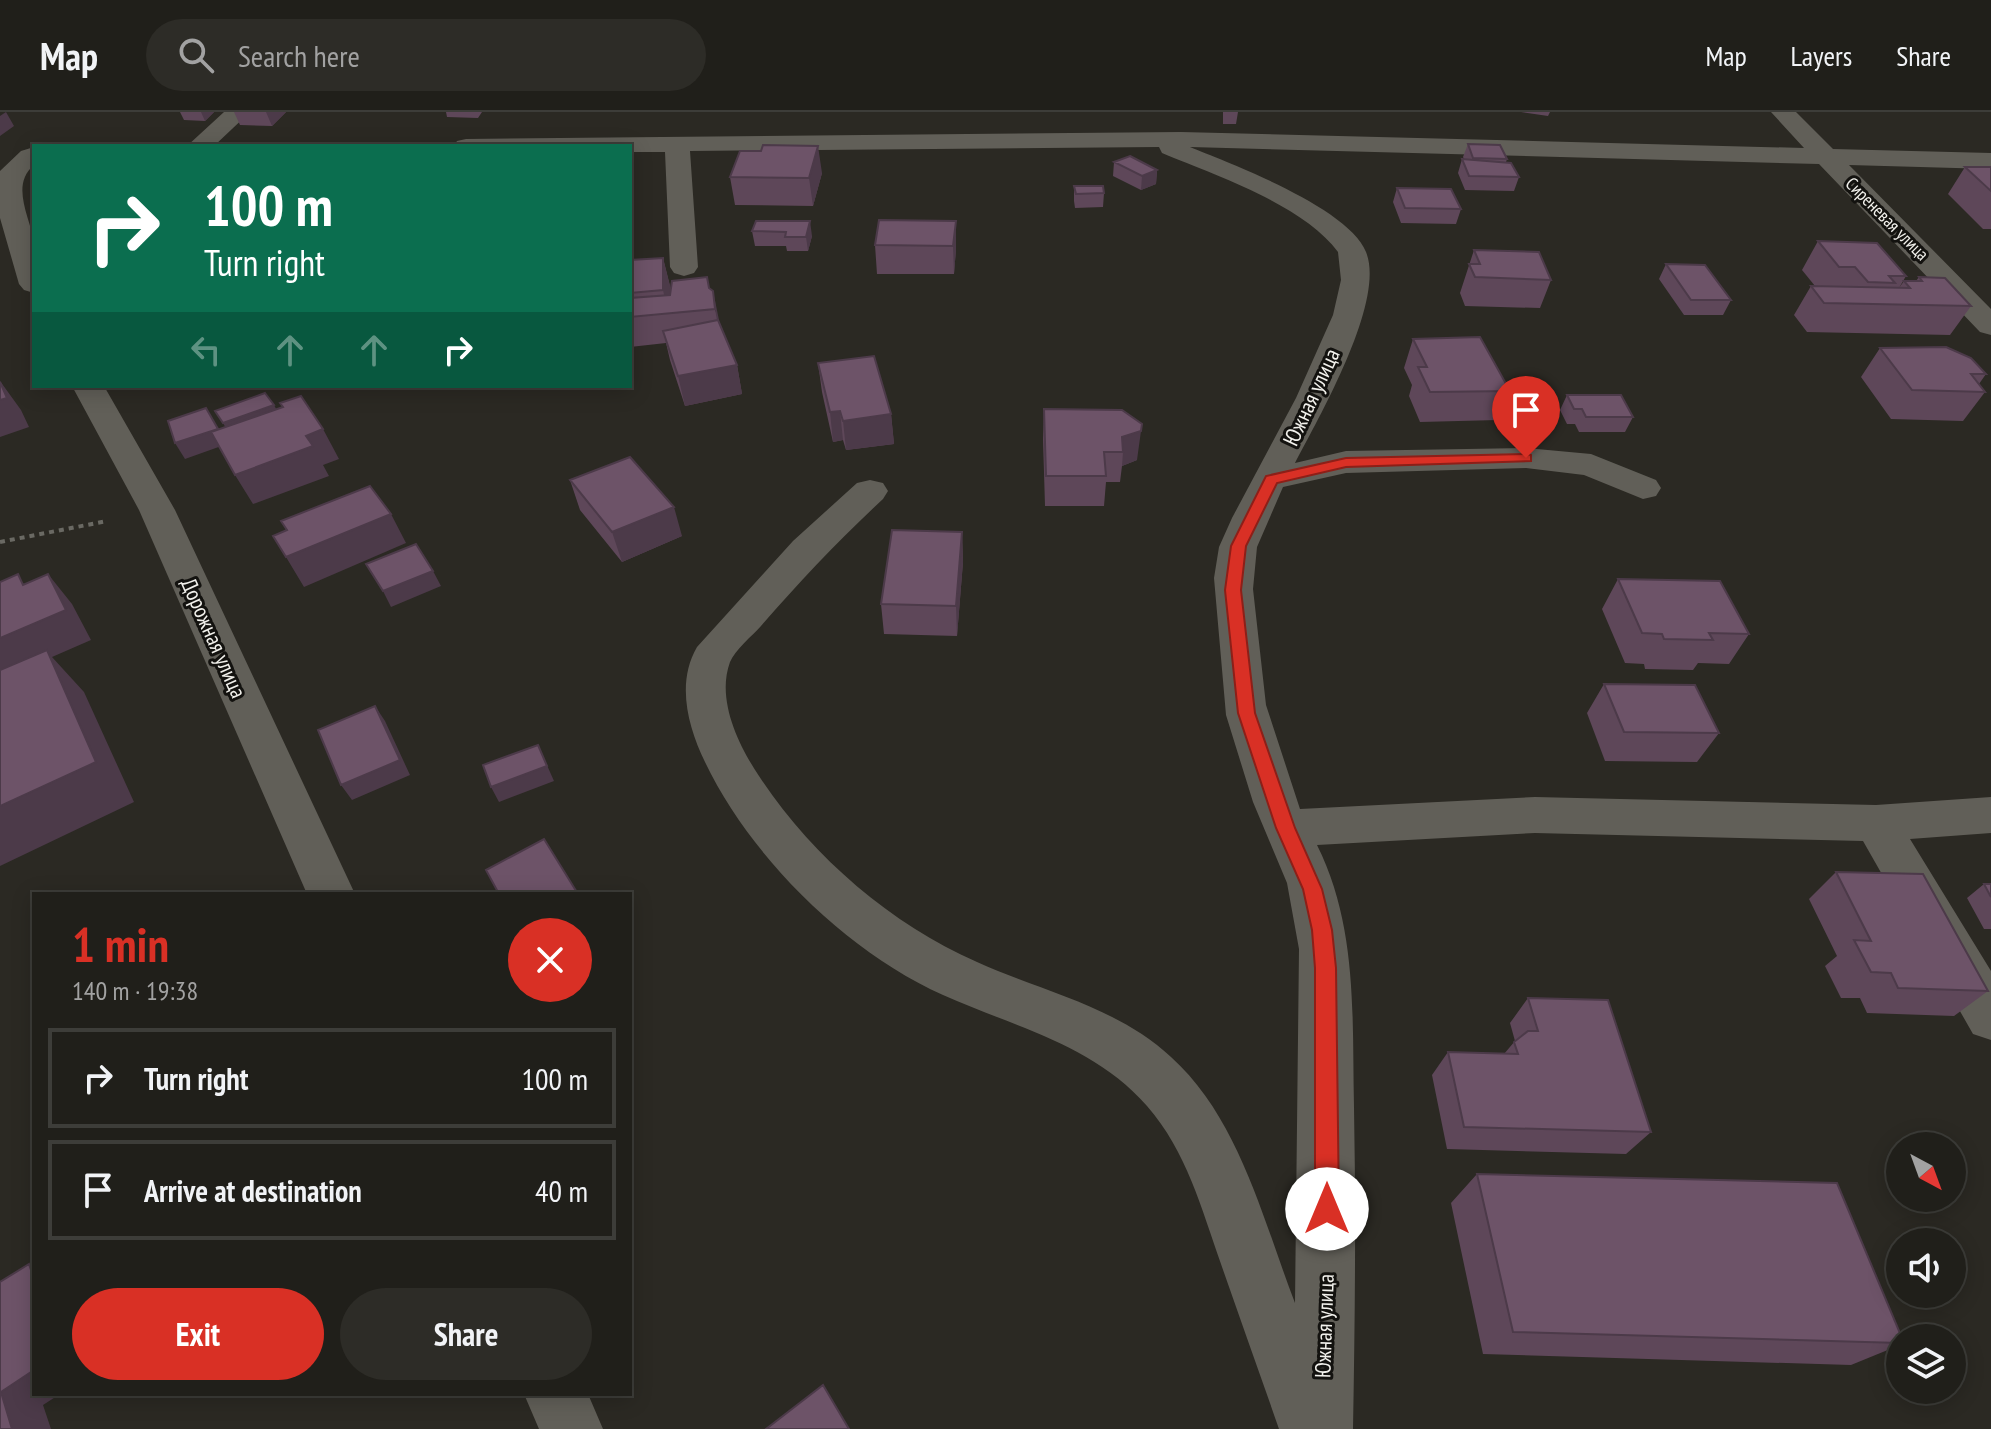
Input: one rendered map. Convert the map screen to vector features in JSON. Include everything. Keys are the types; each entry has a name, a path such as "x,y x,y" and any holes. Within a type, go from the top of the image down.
{"street":[{"path":"201,144 238,112"},
{"path":"870,143 876,112"},
{"path":"1164,139 1188,128 1188,112"},
{"name":"Сиреневая улица","path":"1783,112 1991,326"},
{"path":"524,144 537,123"},
{"path":"1503,124 1518,147"},
{"path":"632,145 1164,139 1991,161"},
{"name":"Южная улица","path":"1164,139 1332,229 1353,253 1357,277 1344,324 1320,381 1238,546 1233,590 1247,713 1285,828 1312,889 1322,930 1326,968 1327,1240 1321,1429"},
{"path":"677,145 684,267"},
{"path":"0,155 32,154"},
{"path":"32,155 13,171 9,180 13,219 32,278"},
{"name":"Дорожная улица","path":"89,388 160,519 330,892"},
{"path":"1271,479 1346,462 1526,458 1591,465 1643,488"},
{"path":"870,491 806,550 711,657 705,675 705,692 711,723 729,768 747,799 797,856 839,902 883,937 939,969 1089,1030 1128,1054 1160,1081 1188,1111 1209,1151 1311,1429"},
{"path":"1285,828 1535,815 1876,823 1991,815"},
{"path":"1876,823 1991,1017"},
{"path":"557,1396 571,1429"}],"path":[{"path":"0,542 103,521 160,519"}],"building":[{"path":"1468,144 1500,145 1507,159 1473,158"},
{"path":"763,145 818,146 809,178 730,177 740,151 761,151"},
{"path":"1130,156 1157,170 1142,176 1114,162"},
{"path":"1462,159 1511,163 1519,177 1469,176"},
{"path":"1965,167 1991,167 1991,191"},
{"path":"1074,186 1103,186 1104,193 1076,194"},
{"path":"1397,188 1451,189 1461,209 1405,208"},
{"path":"879,220 956,221 953,246 875,245"},
{"path":"756,221 810,221 806,237 785,237 786,232 752,231"},
{"path":"1818,241 1877,243 1906,276 1889,276 1895,283 1868,282 1855,267 1839,267"},
{"path":"1474,250 1539,252 1551,280 1475,277 1469,264 1480,264"},
{"path":"663,258 663,290 632,293 632,260"},
{"path":"1666,264 1705,265 1731,300 1691,300"},
{"path":"707,277 709,288 713,291 715,309 632,317 632,298 670,295 672,281"},
{"path":"1919,277 1945,278 1971,306 1824,303 1811,286 1910,288 1904,281 1922,281"},
{"path":"718,320 737,365 678,376 663,331"},
{"path":"1480,337 1510,391 1430,392 1418,367 1427,367 1413,339"},
{"path":"1946,347 1971,358 1986,374 1971,374 1985,392 1912,390 1880,348"},
{"path":"874,356 891,414 843,421 840,411 830,412 818,363"},
{"path":"0,382 7,398 0,400"},
{"path":"265,393 274,405 223,423 215,411"},
{"path":"1567,395 1621,395 1633,417 1586,417 1582,409 1574,409"},
{"path":"301,396 323,429 306,436 313,446 235,475 211,432 283,407 280,403"},
{"path":"206,408 218,429 175,443 168,421"},
{"path":"1044,409 1122,410 1142,424 1141,431 1122,437 1123,452 1104,452 1106,476 1046,476"},
{"path":"630,457 674,507 612,532 570,480"},
{"path":"370,486 391,514 286,557 273,536 287,530 281,521"},
{"path":"892,530 962,532 956,606 881,604"},
{"path":"416,544 433,571 383,591 366,564"},
{"path":"18,574 23,585 48,574 66,610 0,638 0,582"},
{"path":"1618,579 1720,581 1749,634 1709,633 1713,640 1664,639 1662,634 1642,633"},
{"path":"47,650 96,762 0,806 0,670"},
{"path":"1604,684 1695,685 1719,733 1624,732"},
{"path":"375,706 400,760 341,785 318,730"},
{"path":"538,745 547,766 491,787 483,765"},
{"path":"544,839 577,892 498,892 486,870"},
{"path":"1836,872 1923,874 1988,991 1898,988 1891,973 1871,972 1854,940 1871,941"},
{"path":"1984,884 1991,884 1991,897"},
{"path":"1528,998 1608,1000 1651,1132 1464,1127 1448,1052 1518,1054 1514,1042 1528,1031 1538,1031"},
{"path":"1477,1174 1837,1183 1886,1300 1886,1308 1889,1308 1896,1324 1886,1324 1886,1343 1513,1332"},
{"path":"29,1264 32,1273 32,1371 1,1392 12,1429 0,1429 0,1282"},
{"path":"823,1385 849,1429 766,1429"}],"route":[{"path":"1327,1209 1326,968 1322,930 1312,889 1285,828 1247,713 1233,590 1238,546 1271,479 1346,462 1526,458"}]}
